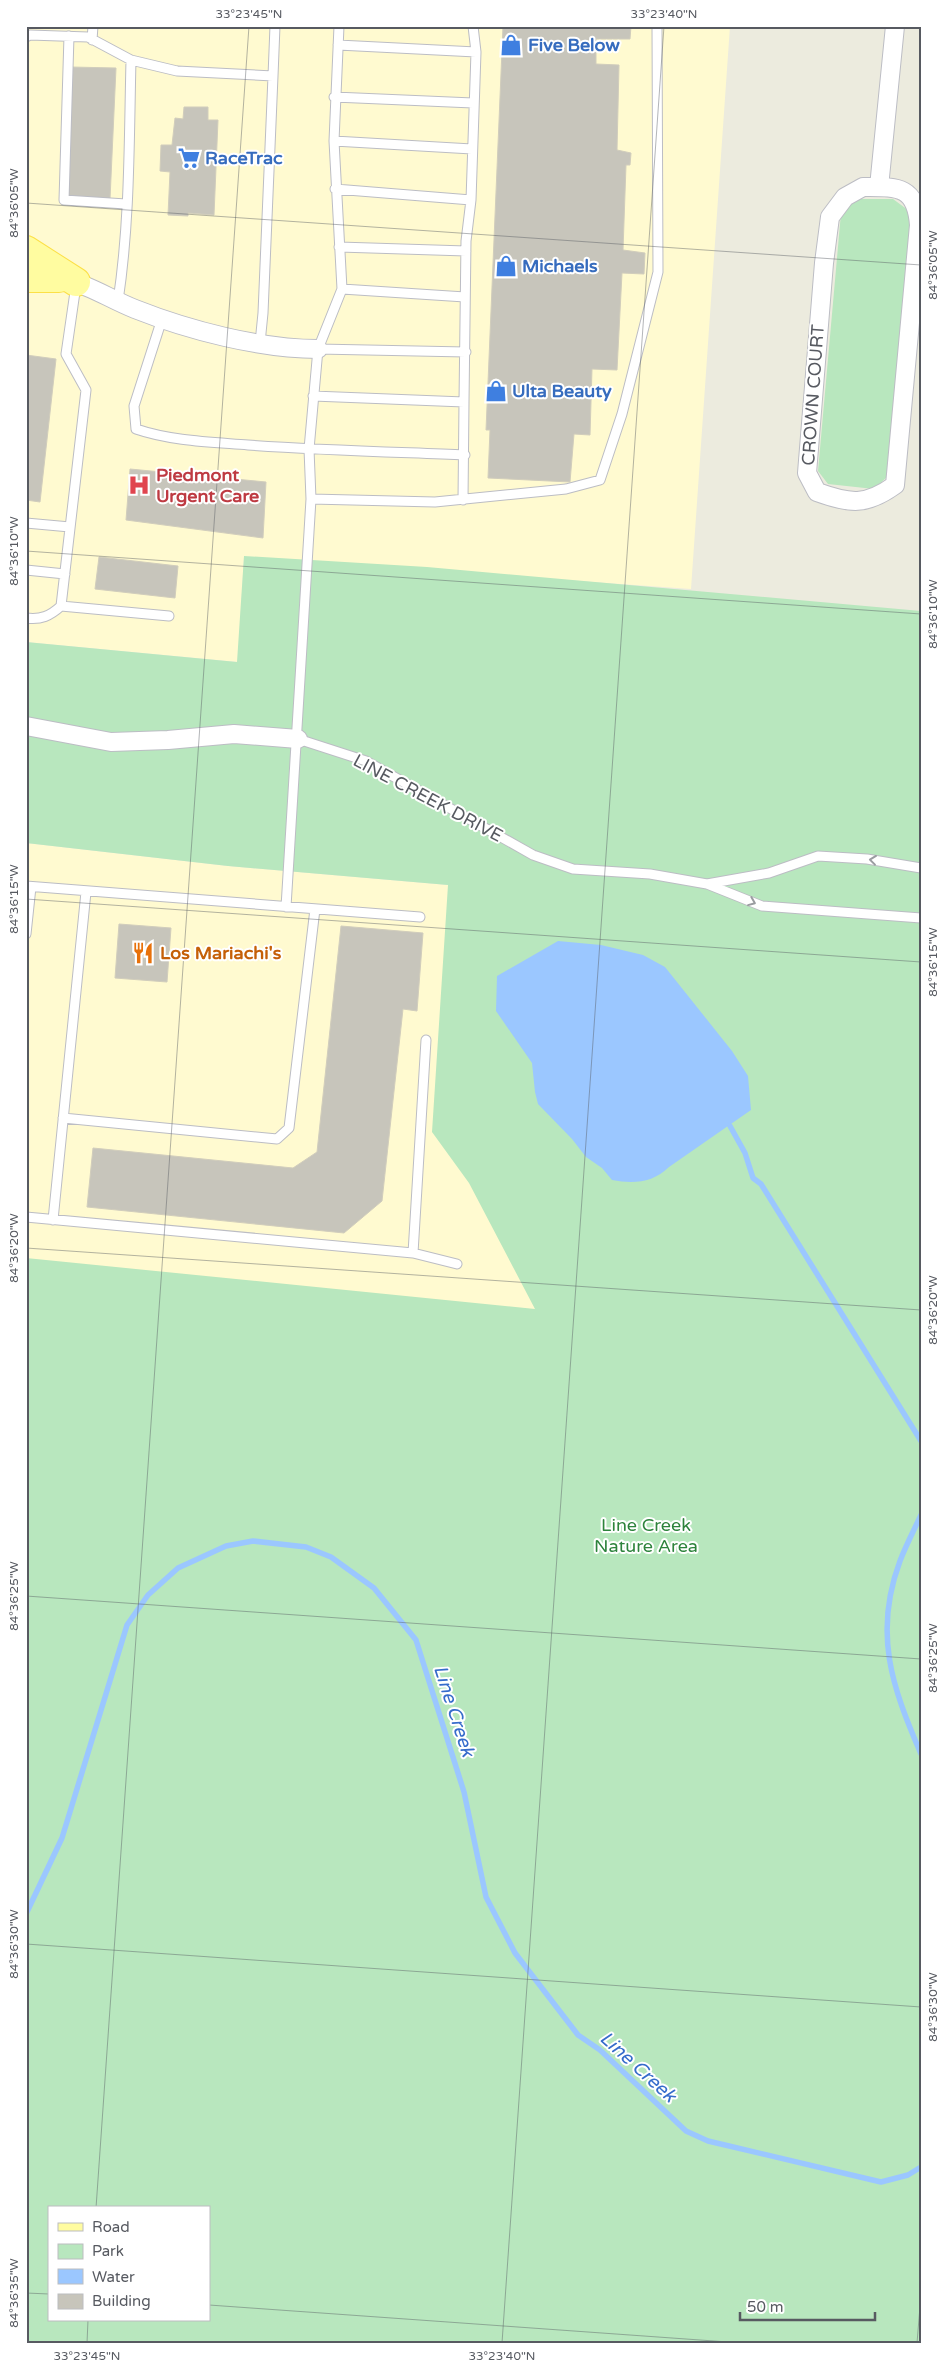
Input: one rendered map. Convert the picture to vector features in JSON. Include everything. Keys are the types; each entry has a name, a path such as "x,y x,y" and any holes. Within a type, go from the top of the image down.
{"main road":[{"path":"26,250 68,280"},
{"path":"26,278 68,280"}],"street":[{"path":"879,187 895,26"},
{"name":"CROWN COURT","path":"863,187 879,187 892,188 912,196 918,207 919,225 895,485 878,497 861,502 834,498 817,492 807,473 824,262 830,217 845,196 863,187"},
{"path":"26,268 68,280 162,319 260,343 297,349 318,349"},
{"name":"LINE CREEK DRIVE","path":"26,726 111,742 168,740 234,734 298,739"}],"lane":[{"path":"92,40 93,26"},
{"path":"260,343 263,313 275,26"},
{"path":"286,907 298,739 311,498 309,449 313,396 318,349 342,289 335,189 334,141 334,97 339,26"},
{"path":"463,500 466,251 471,200 476,52 473,26"},
{"path":"311,498 435,502 566,489 600,480 622,414 658,272 657,26"},
{"path":"28,34 88,37 132,60 177,71 273,76"},
{"path":"69,36 64,200 126,204"},
{"path":"338,46 476,52"},
{"path":"125,305 122,273 132,60"},
{"path":"334,97 474,103"},
{"path":"334,141 472,149"},
{"path":"335,189 471,200"},
{"path":"339,248 466,251"},
{"path":"26,618 37,619 52,614 61,606 65,574 86,390 66,354 68,280"},
{"path":"342,289 465,297"},
{"path":"162,319 134,406 136,429 154,435 309,449 465,455"},
{"path":"318,349 466,352"},
{"path":"313,396 464,402"},
{"path":"26,523 70,527"},
{"path":"26,570 65,574"},
{"path":"61,606 170,616"},
{"name":"LINE CREEK DRIVE","path":"298,739 366,762 533,855 573,869 650,874 707,884 762,906 921,918"},
{"name":"LINE CREEK DRIVE","path":"707,884 769,873 818,856 867,860 921,868"},
{"path":"26,934 29,886 420,917"},
{"path":"53,1220 86,892"},
{"path":"62,1118 277,1139 289,1128 315,909"},
{"path":"413,1252 426,1040"},
{"path":"26,1217 413,1252 457,1264"}],"shaded area":[{"path":"26,26 730,26 691,589 244,557 238,662 26,642"},
{"path":"26,843 228,866 448,885 546,1321 26,1260"}],"green space":[{"path":"854,199 893,199 912,213 887,477 874,489 828,484 818,471 841,213"},
{"name":"Line Creek Nature Area","path":"244,556 427,567 921,611 921,2343 26,2343 26,1258 535,1309 469,1183 432,1132 448,885 228,866 26,843 26,642 237,662"}],"water":[{"path":"558,941 601,945 643,955 665,967 732,1051 748,1076 751,1110 656,1176 635,1182 612,1180 602,1168 586,1157 572,1139 538,1104 532,1063 496,1011 497,976"}],"building":[{"path":"503,26 631,26 630,39 596,39 596,64 619,65 617,150 631,153 630,165 626,165 623,250 645,253 644,274 622,273 617,370 592,369 590,435 574,434 570,482 488,478 490,430 486,430"},
{"path":"71,67 116,68 110,199 66,198"},
{"name":"RaceTrac","path":"184,107 208,107 208,120 218,120 214,215 188,213 188,216 168,215 170,172 160,171 161,145 172,145 175,118 183,119"},
{"path":"26,355 56,359 40,502 26,500"},
{"path":"130,469 266,482 263,538 126,520"},
{"path":"99,557 178,566 175,598 95,589"},
{"name":"Los Mariachi's","path":"119,924 171,928 167,982 115,978"},
{"path":"341,926 423,933 417,1011 403,1009 382,1201 344,1233 87,1207 93,1148 293,1168 317,1152"}],"waterway":[{"path":"730,1126 745,1153 753,1178 761,1184 921,1441"},
{"name":"Line Creek","path":"921,1515 902,1555 892,1587 887,1636 894,1682 921,1754"},
{"name":"Line Creek","path":"26,1914 62,1838 127,1625 148,1595 178,1568 226,1546 253,1541 306,1547 331,1557 374,1588 416,1640 464,1792 486,1897 515,1953 578,2035 600,2050 686,2131 708,2141 881,2182 908,2175 921,2167"}],"place":[{"name":"Five Below","path":"511,45"},
{"name":"RaceTrac","path":"189,158"},
{"name":"Michaels","path":"506,266"},
{"name":"Ulta Beauty","path":"496,391"},
{"name":"Piedmont Urgent Care","path":"139,485"},
{"name":"Los Mariachi's","path":"143,953"}]}
